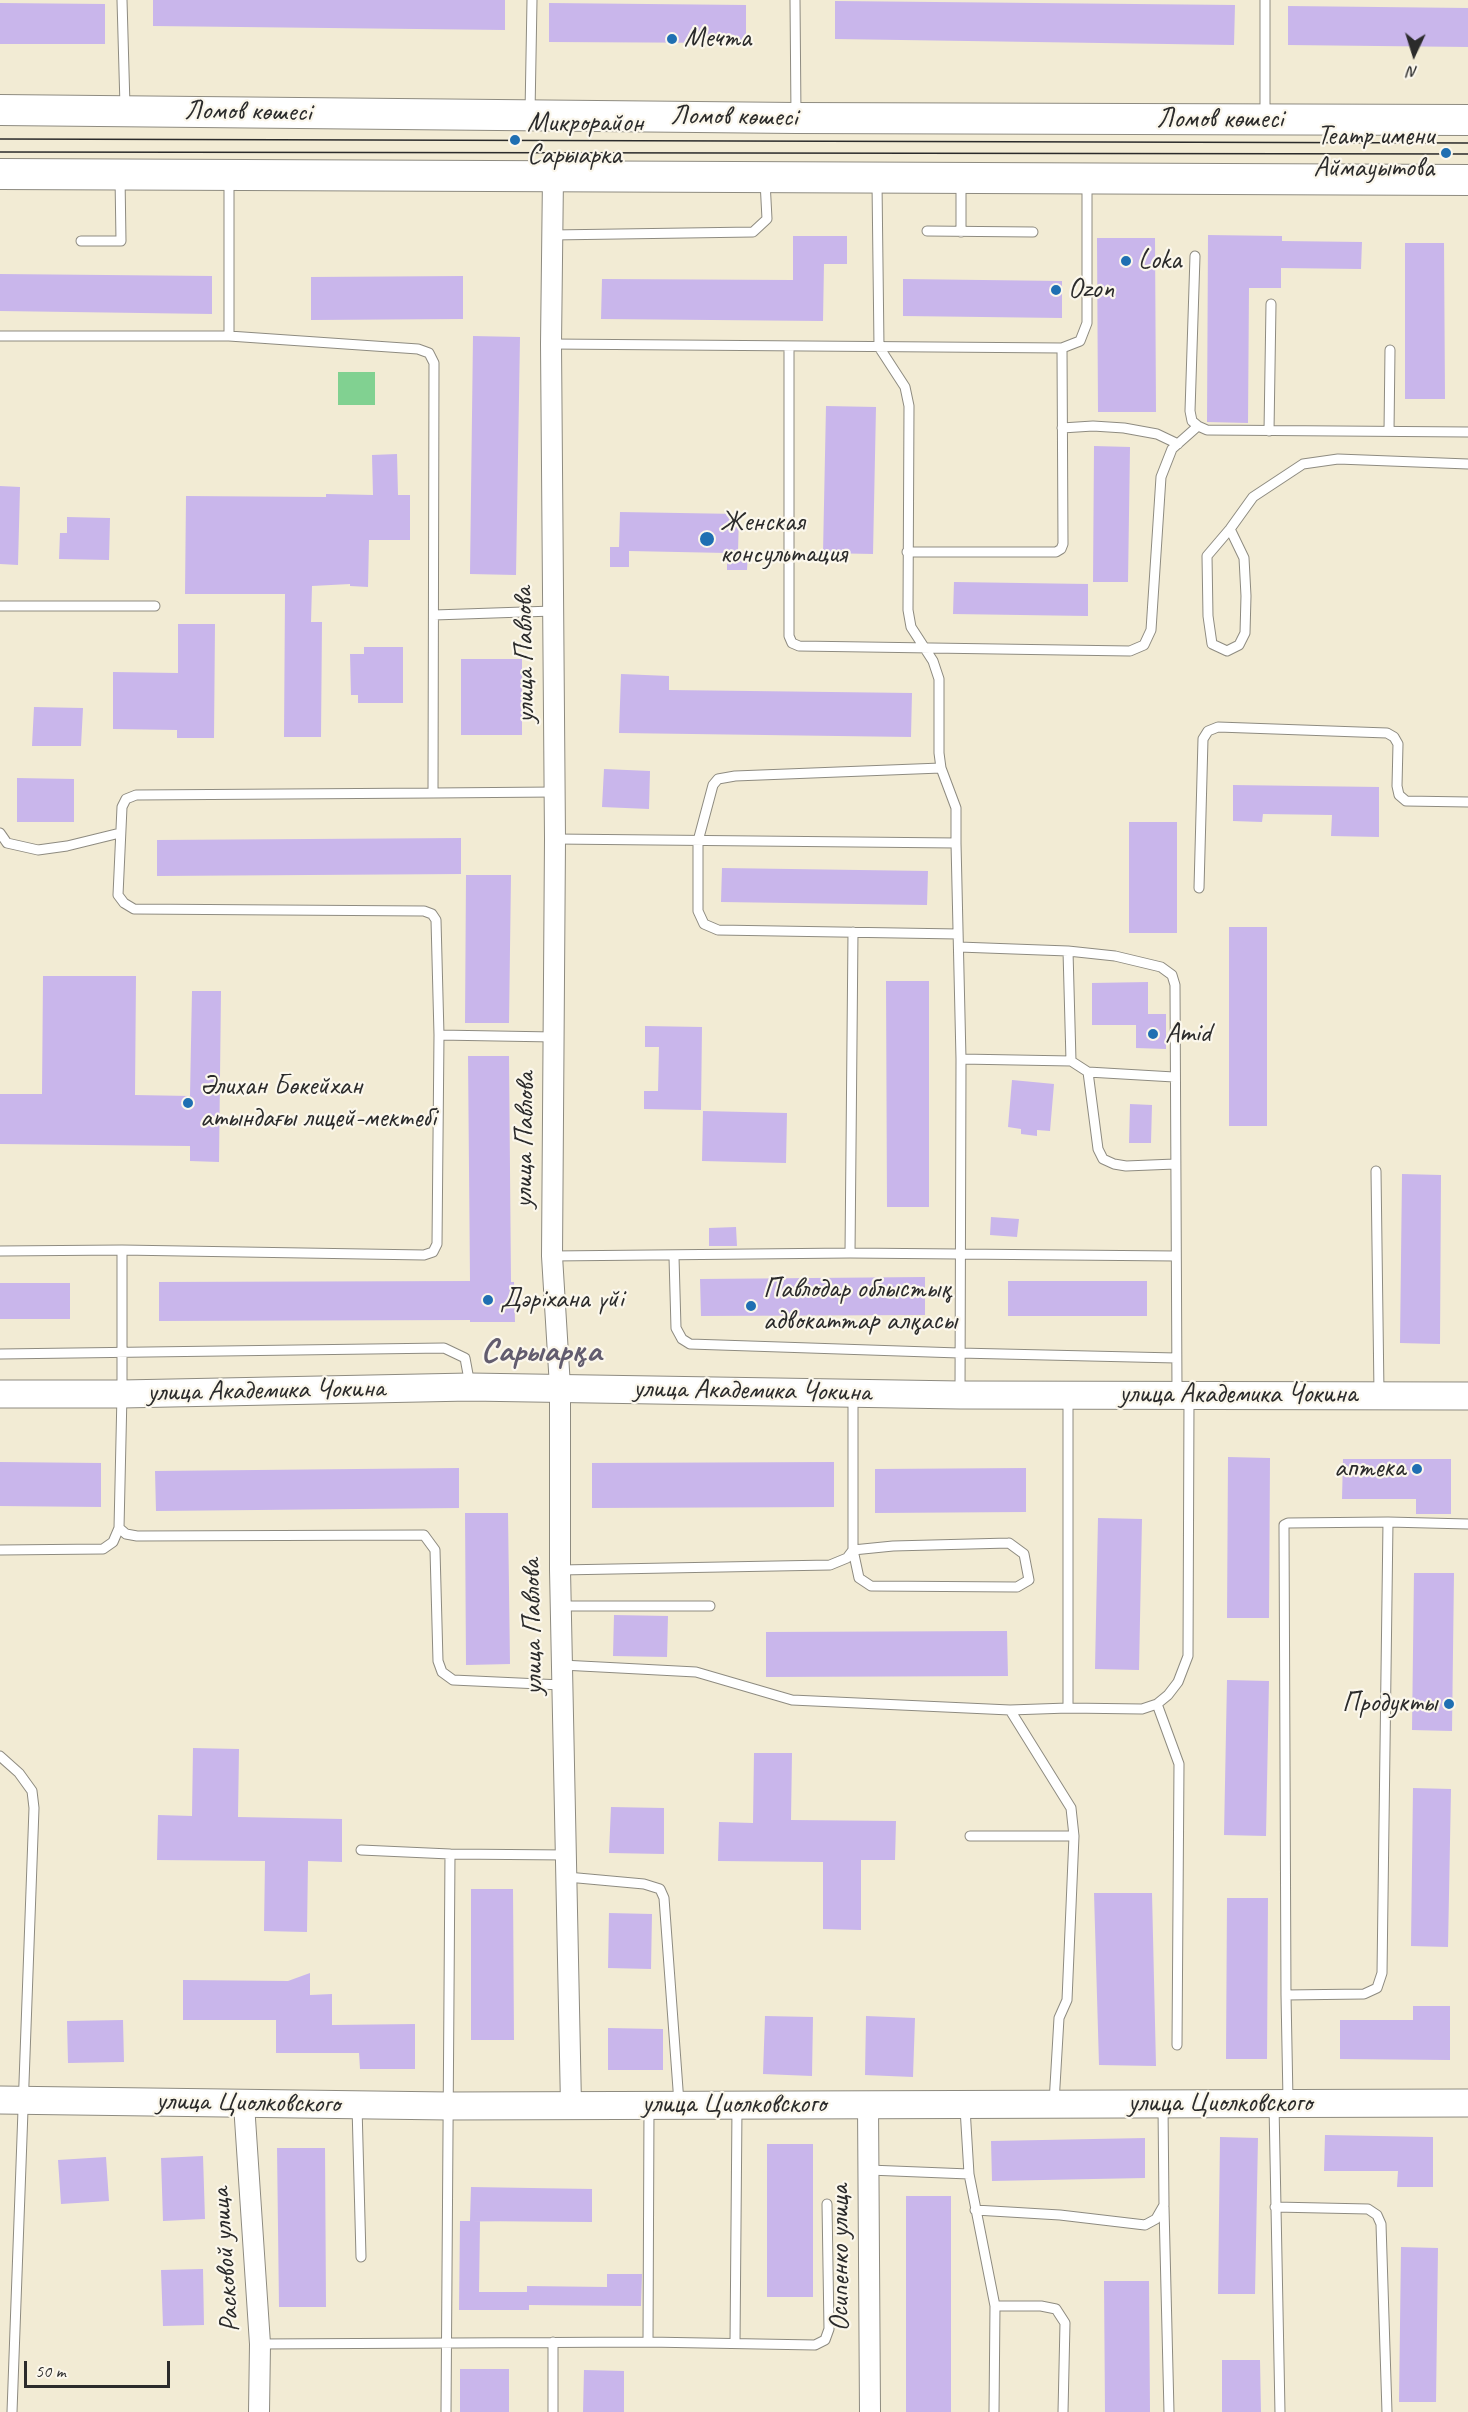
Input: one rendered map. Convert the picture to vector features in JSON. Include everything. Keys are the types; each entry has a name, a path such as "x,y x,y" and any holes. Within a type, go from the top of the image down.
{"main road":[{"name":"Ломов көшесі","path":"0,110 796,118 1468,120"},
{"name":"Ломов көшесі","path":"0,174 1468,180"},
{"name":"улица Академика Чокина","path":"0,1394 122,1395 560,1387 960,1395 1468,1396"},
{"name":"улица Циолковского","path":"12,2100 448,2106 1468,2103"}],"street":[{"name":"улица Павлова","path":"553,176 551,344 555,839 552,1256 560,1387 560,1570 571,2105"},
{"name":"Расковой улица","path":"244,2103 260,2344 259,2412"},
{"name":"Осипенко улица","path":"868,2104 870,2412"}],"lane":[{"path":"122,0 126,111"},
{"path":"530,115 531,0"},
{"path":"795,0 796,118"},
{"path":"1265,0 1265,121"},
{"path":"81,241 121,241 120,175"},
{"path":"229,336 230,175"},
{"path":"877,177 879,347 905,387 909,406 908,610 911,627 933,661 939,679 941,768 956,808 961,1059 960,1395"},
{"path":"552,235 753,232 767,219 765,178"},
{"path":"961,178 961,231"},
{"path":"551,344 1062,348 1080,341 1087,323 1087,178"},
{"path":"927,231 1032,232"},
{"path":"1195,256 1190,411 1192,421 1198,426 1207,430 1468,432"},
{"path":"1269,431 1271,304"},
{"path":"0,336 229,336 418,349 429,352 434,363 433,793"},
{"path":"789,346 789,636 792,643 799,646 1130,651 1144,645 1151,630 1161,477 1172,449 1198,426"},
{"path":"908,552 1056,552 1061,549 1063,544 1062,348"},
{"path":"1389,431 1390,350"},
{"path":"1062,428 1094,426 1124,428 1157,434 1178,444"},
{"path":"1230,529 1244,558 1246,597 1245,633 1239,645 1227,651 1212,644 1208,616 1207,556 1253,497 1303,464 1338,459 1468,464"},
{"path":"0,606 155,606"},
{"path":"434,615 553,611"},
{"path":"1198,888 1203,739 1208,731 1218,727 1387,733 1394,737 1398,744 1397,786 1399,795 1406,801 1468,802"},
{"path":"941,768 735,776 718,779 713,785 698,841 698,911 704,924 718,930 958,934"},
{"path":"0,1251 122,1250 424,1255 433,1252 436,1244 439,1035 436,920 432,914 424,911 134,909 124,903 118,895 122,807 126,799 136,795 555,792"},
{"path":"0,833 7,843 38,850 67,846 120,833"},
{"path":"555,839 956,843"},
{"path":"850,1253 853,932"},
{"path":"562,1665 696,1672 792,1700 1010,1710 1143,1709 1157,1704 1178,1682 1188,1656 1183,1395 1176,1358 1175,985 1172,975 1161,968 1115,956 1068,951 959,947"},
{"path":"1068,951 1071,1061"},
{"path":"439,1035 554,1037"},
{"path":"961,1059 1071,1061 1088,1072 1174,1077"},
{"path":"1088,1072 1095,1138 1104,1159 1126,1166 1175,1164"},
{"path":"1376,1171 1379,1395"},
{"path":"0,1551 103,1549 113,1542 119,1528 122,1250"},
{"path":"552,1256 674,1257 850,1253 1175,1256"},
{"path":"674,1257 676,1328 682,1339 690,1344 1176,1358"},
{"path":"0,1354 444,1348 465,1358 470,1387"},
{"path":"560,1570 830,1565 847,1558 853,1550 893,1546 1009,1543 1024,1554 1029,1580 1017,1587 871,1586 859,1578 853,1550 854,1393"},
{"path":"1068,1395 1068,1708"},
{"path":"1281,2412 1275,2206 1286,1995 1284,1525 1288,1522 1468,1524"},
{"path":"1286,1995 1364,1994 1377,1988 1382,1973 1388,1522"},
{"path":"119,1528 126,1534 137,1536 424,1535 435,1550 438,1661 442,1672 453,1680 562,1685"},
{"path":"561,1606 710,1606"},
{"path":"1157,1704 1179,1764 1177,2045"},
{"path":"1010,1710 1071,1808 1074,1836 1067,2000 1059,2018 1054,2105"},
{"path":"0,1756 19,1773 32,1791 34,1808 12,2100 12,2412"},
{"path":"970,1836 1074,1836"},
{"path":"361,1850 450,1854 567,1855"},
{"path":"446,2412 450,1854"},
{"path":"567,1877 644,1884 660,1889 664,1898 679,2105"},
{"path":"1163,2104 1169,2412"},
{"path":"357,2105 361,2257"},
{"path":"648,2342 649,2105"},
{"path":"735,2343 737,2105"},
{"path":"965,2105 969,2174 995,2306 994,2412"},
{"path":"869,2170 969,2174"},
{"path":"260,2344 648,2342 815,2345 825,2340 829,2329 827,2204"},
{"path":"975,2210 1060,2215 1145,2225 1156,2219 1164,2205"},
{"path":"1275,2206 1368,2209 1377,2215 1382,2224 1387,2412"},
{"path":"995,2306 1041,2306 1056,2309 1065,2323 1064,2412"},
{"path":"553,2342 553,2412"}],"green space":[{"path":"338,372 375,372 375,405 338,405"}],"building":[{"path":"153,0 505,0 505,30 153,26"},
{"path":"835,1 1235,5 1234,45 835,39"},
{"path":"0,3 105,4 105,44 0,44"},
{"path":"549,3 746,5 746,43 549,42"},
{"path":"1288,6 1468,8 1468,47 1288,45"},
{"path":"1208,235 1282,236 1282,241 1362,242 1361,269 1281,268 1281,288 1249,288 1248,423 1207,422"},
{"path":"793,236 847,236 847,264 824,264 823,321 601,319 602,279 793,280"},
{"path":"1097,238 1155,238 1156,412 1098,412"},
{"path":"1405,243 1444,243 1445,399 1405,399"},
{"path":"0,274 212,276 212,314 0,311"},
{"path":"463,276 463,319 311,320 311,277"},
{"path":"903,279 1062,281 1062,318 903,316"},
{"path":"473,336 520,337 516,575 470,574"},
{"path":"826,406 876,407 873,554 823,553"},
{"path":"1094,446 1130,447 1128,582 1093,582"},
{"path":"397,454 398,495 410,495 410,540 369,540 368,587 350,586 350,584 312,586 311,622 322,622 321,737 284,737 285,594 185,594 186,496 373,495 372,455"},
{"path":"0,486 20,487 18,565 0,564"},
{"path":"620,512 739,514 738,553 748,553 747,570 727,570 727,553 629,551 629,567 610,567 610,547 619,547"},
{"path":"67,517 110,518 109,560 59,559 60,533 67,533"},
{"path":"954,582 1088,584 1088,616 953,614"},
{"path":"178,624 215,624 214,738 177,738 177,730 113,729 113,672 178,673"},
{"path":"364,647 403,647 403,703 358,703 358,695 351,695 350,654 364,654"},
{"path":"461,659 522,659 522,735 461,735"},
{"path":"621,674 669,676 669,690 912,693 911,737 619,733"},
{"path":"34,707 83,708 81,746 32,746"},
{"path":"604,769 650,771 649,809 602,807"},
{"path":"17,778 74,779 74,822 17,822"},
{"path":"1233,785 1379,787 1379,837 1331,836 1332,815 1263,814 1262,822 1233,821"},
{"path":"1129,822 1177,822 1177,933 1129,933"},
{"path":"461,838 461,874 157,876 157,840"},
{"path":"722,868 928,871 927,905 721,902"},
{"path":"466,875 511,875 509,1023 465,1023"},
{"path":"1229,927 1267,927 1267,1126 1229,1126"},
{"path":"43,976 136,976 135,1095 190,1096 192,991 221,991 219,1162 190,1161 190,1146 0,1144 0,1094 42,1094"},
{"path":"886,981 929,981 929,1207 887,1207"},
{"path":"1148,982 1148,1014 1166,1014 1166,1049 1136,1048 1136,1025 1092,1025 1092,983"},
{"path":"645,1026 702,1027 701,1110 644,1109 644,1091 658,1091 659,1047 645,1047"},
{"path":"468,1056 509,1056 511,1282 514,1282 515,1322 470,1322 470,1320 159,1321 159,1282 470,1281"},
{"path":"1012,1080 1054,1084 1050,1131 1037,1130 1037,1136 1021,1134 1021,1129 1008,1127"},
{"path":"1130,1104 1152,1105 1151,1143 1129,1143"},
{"path":"703,1111 787,1113 786,1163 702,1161"},
{"path":"1402,1174 1441,1175 1440,1344 1400,1343"},
{"path":"991,1217 1019,1219 1017,1237 990,1235"},
{"path":"736,1227 737,1246 709,1246 709,1228"},
{"path":"925,1277 925,1315 701,1316 700,1279"},
{"path":"1008,1281 1147,1281 1147,1316 1008,1316"},
{"path":"0,1283 70,1283 70,1319 0,1319"},
{"path":"1228,1457 1270,1458 1269,1618 1227,1618"},
{"path":"1343,1459 1451,1459 1451,1514 1416,1514 1416,1499 1342,1499"},
{"path":"0,1462 101,1463 101,1507 0,1506"},
{"path":"834,1462 834,1507 592,1508 592,1463"},
{"path":"459,1468 459,1508 156,1511 155,1471"},
{"path":"1026,1468 1026,1512 875,1513 875,1469"},
{"path":"465,1513 508,1513 510,1664 466,1665"},
{"path":"1098,1518 1142,1519 1139,1670 1095,1669"},
{"path":"1414,1573 1454,1573 1452,1731 1412,1730"},
{"path":"614,1615 668,1616 667,1657 613,1656"},
{"path":"1007,1631 1008,1676 766,1677 766,1632"},
{"path":"1227,1680 1269,1681 1266,1836 1224,1835"},
{"path":"193,1748 239,1749 238,1817 342,1819 342,1862 308,1861 307,1932 264,1931 265,1861 157,1860 158,1815 192,1816"},
{"path":"754,1753 792,1753 791,1820 896,1821 895,1860 861,1860 861,1930 823,1929 823,1862 718,1861 719,1822 753,1823"},
{"path":"1413,1788 1451,1789 1448,1947 1411,1946"},
{"path":"611,1807 664,1808 664,1854 609,1853"},
{"path":"471,1889 513,1889 514,2040 471,2040"},
{"path":"1094,1893 1152,1893 1156,2066 1099,2065"},
{"path":"1227,1898 1268,1898 1267,2059 1226,2059"},
{"path":"609,1913 652,1914 651,1969 608,1968"},
{"path":"310,1973 310,1995 332,1994 332,2025 415,2024 415,2069 360,2069 359,2053 276,2053 276,2020 183,2020 183,1980 288,1981"},
{"path":"1413,2006 1450,2006 1450,2060 1340,2059 1340,2020 1413,2020"},
{"path":"765,2016 813,2017 812,2076 763,2074"},
{"path":"866,2016 915,2018 913,2077 865,2075"},
{"path":"123,2020 124,2062 68,2063 67,2021"},
{"path":"608,2028 663,2029 663,2070 608,2070"},
{"path":"1325,2135 1433,2137 1433,2187 1397,2187 1398,2171 1324,2171"},
{"path":"1220,2137 1258,2138 1255,2294 1218,2294"},
{"path":"1145,2138 1145,2178 992,2181 991,2141"},
{"path":"767,2144 813,2144 813,2297 767,2297"},
{"path":"277,2148 325,2148 326,2307 279,2307"},
{"path":"203,2156 205,2219 163,2221 161,2158"},
{"path":"106,2157 109,2201 61,2204 58,2160"},
{"path":"471,2187 592,2189 592,2222 470,2221"},
{"path":"906,2196 951,2196 951,2412 906,2412"},
{"path":"460,2221 480,2221 479,2292 527,2292 527,2286 607,2287 607,2274 642,2274 641,2306 529,2305 529,2310 459,2310"},
{"path":"1401,2247 1438,2248 1436,2402 1399,2402"},
{"path":"203,2269 204,2325 163,2326 161,2270"},
{"path":"1104,2281 1149,2281 1150,2412 1105,2412"},
{"path":"1222,2360 1260,2360 1261,2412 1222,2412"},
{"path":"460,2369 509,2369 509,2412 460,2412"},
{"path":"584,2370 624,2371 624,2412 583,2412"}],"tram line":[{"path":"0,139 1468,143"},
{"path":"0,152 1468,154"}],"place":[{"name":"Мечта","path":"672,39"},
{"name":"Микрорайон Сарыарка","path":"515,140"},
{"name":"Театр имени Аймауытова","path":"1446,153"},
{"name":"Loka","path":"1126,261"},
{"name":"Ozon","path":"1056,290"},
{"name":"Женская консультация","path":"707,539"},
{"name":"Amid","path":"1153,1034"},
{"name":"Әлихан Бөкейхан атындағы лицей-мектебі","path":"188,1103"},
{"name":"Дәріхана үйі","path":"488,1300"},
{"name":"Павлодар облыстық адвокаттар алқасы","path":"751,1306"},
{"name":"аптека","path":"1417,1469"},
{"name":"Продукты","path":"1449,1704"}],"district":[{"name":"Сарыарқа","path":"541,1352"}]}
